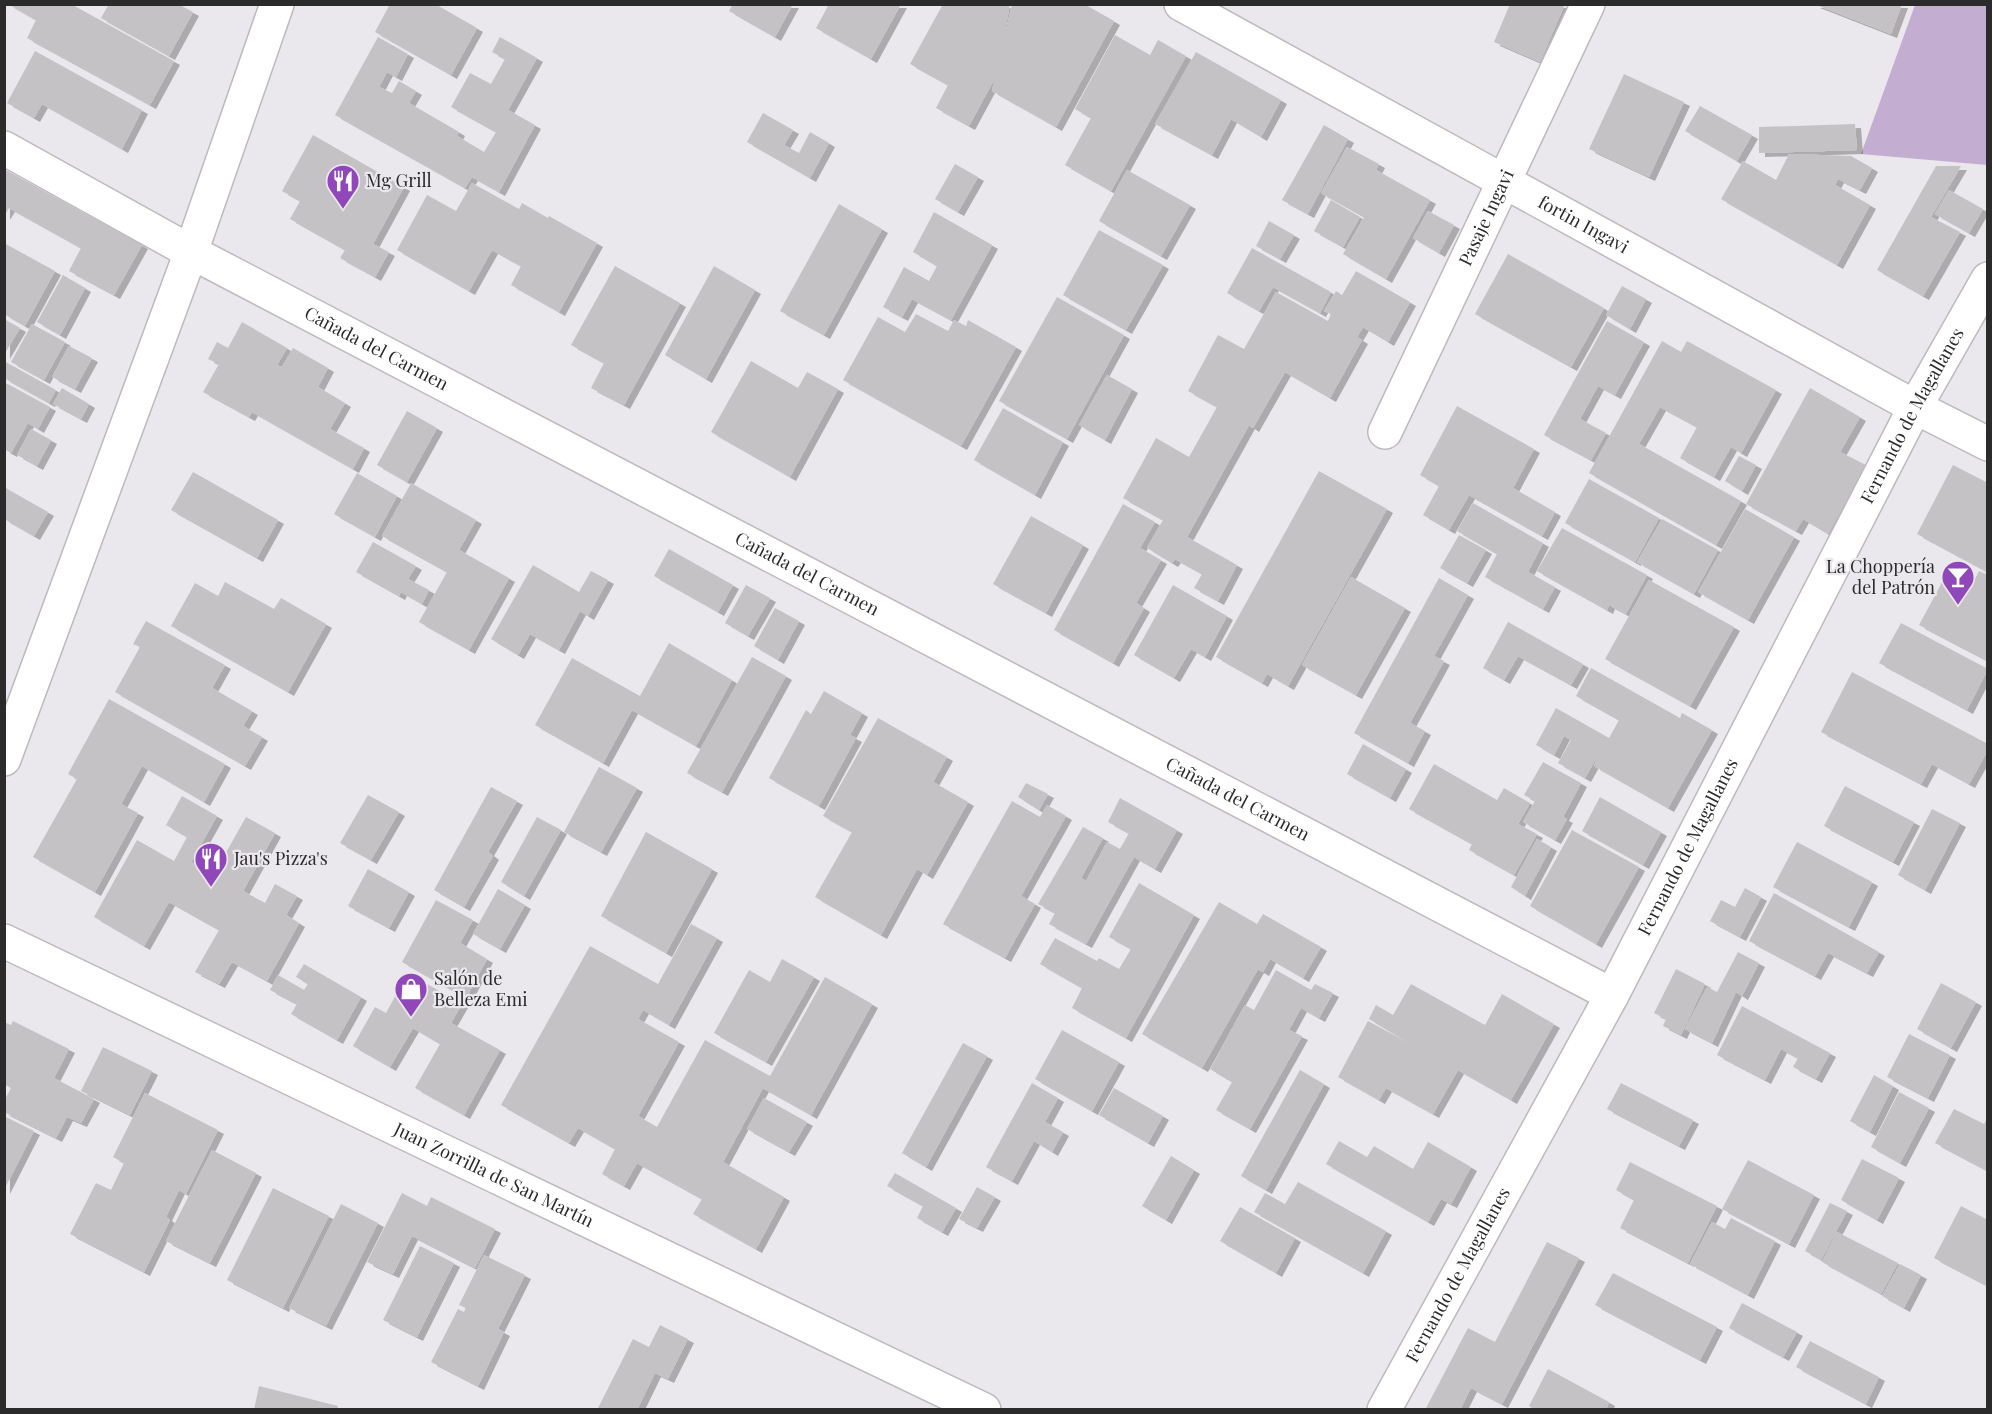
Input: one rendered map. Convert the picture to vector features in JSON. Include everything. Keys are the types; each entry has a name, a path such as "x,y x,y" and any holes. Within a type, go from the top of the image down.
{"street":[{"path":"4,759 191,252 277,4"},
{"name":"fortin Ingavi","path":"1180,4 1503,183 1915,407 1988,444"},
{"name":"Pasaje Ingavi","path":"1385,432 1588,4"},
{"name":"Cañada del Carmen","path":"4,148 191,252 1612,995"},
{"name":"Fernando de Magallanes","path":"1384,1410 1612,995 1915,407 1988,279"},
{"name":"Juan Zorrilla de San Martín","path":"4,941 984,1410"}],"shaded area":[{"path":"1915,5 1987,5 1987,165 1861,154"}],"building":[{"path":"8,4 71,4 174,61 150,105 27,38 36,20"},
{"path":"109,4 178,4 193,12 169,56 101,18"},
{"path":"390,4 435,4 477,28 451,75 375,32"},
{"path":"733,4 793,4 775,37 729,11"},
{"path":"829,4 901,4 871,59 816,28"},
{"path":"943,4 1010,4 1000,57 1012,4 1084,4 1114,21 1056,127 992,91 995,78 969,126 936,108 948,85 910,64"},
{"path":"1510,4 1565,4 1540,62 1494,42"},
{"path":"1814,4 1902,4 1891,34"},
{"path":"1115,35 1150,55 1158,40 1186,56 1111,191 1065,165 1091,118 1075,109"},
{"path":"378,37 408,54 396,77 387,72 379,87 392,93 399,81 416,91 409,103 459,132 457,136 484,152 496,132 451,107 470,73 491,84 505,59 492,52 500,37 537,58 508,110 535,125 499,192 472,177 465,188 335,115"},
{"path":"35,51 142,110 122,149 42,104 34,118 7,103"},
{"path":"1196,52 1281,100 1261,137 1231,119 1212,155 1155,124"},
{"path":"1624,74 1684,102 1649,177 1589,149"},
{"path":"1700,106 1752,135 1737,161 1685,131"},
{"path":"763,113 793,130 784,145 799,153 810,132 829,143 810,178 747,142"},
{"path":"1855,124 1857,150 1759,153 1759,127"},
{"path":"1324,125 1348,139 1308,214 1282,200"},
{"name":"Mg Grill","path":"313,135 404,187 373,244 389,252 375,277 340,258 345,250 290,219 300,201 282,191"},
{"path":"1347,147 1379,164 1376,170 1430,200 1386,279 1343,254 1364,217 1321,193"},
{"path":"1789,154 1851,156 1872,168 1860,190 1838,179 1835,185 1870,205 1837,265 1721,199 1743,161 1776,180"},
{"path":"955,164 978,177 958,212 935,199"},
{"path":"1936,166 1961,166 1931,217 1960,232 1923,296 1877,270"},
{"path":"4,169 142,245 114,295 69,271 81,248 9,208 4,216"},
{"path":"1127,170 1190,205 1161,256 1099,221"},
{"path":"472,183 519,209 522,203 597,243 559,312 511,285 521,266 492,250 469,291 397,250 427,195 456,211"},
{"path":"1949,190 1983,209 1969,233 1935,214"},
{"path":"1331,200 1360,217 1343,247 1314,231"},
{"path":"839,204 882,229 824,335 780,311"},
{"path":"1428,211 1454,225 1439,253 1413,238"},
{"path":"934,212 992,245 951,320 912,299 902,317 883,307 904,267 929,281 937,266 913,252"},
{"path":"1269,221 1294,235 1280,259 1256,246"},
{"path":"1099,230 1163,265 1126,330 1063,295"},
{"path":"4,243 55,271 25,326 4,314"},
{"path":"1252,248 1331,292 1320,313 1273,287 1259,311 1227,293"},
{"path":"1508,254 1604,308 1571,367 1475,314"},
{"path":"615,266 680,303 624,405 591,388 604,363 571,345"},
{"path":"714,266 755,290 706,379 665,355"},
{"path":"1356,271 1410,302 1388,342 1363,327 1357,337 1362,340 1330,398 1285,372 1253,428 1249,425 1187,537 1237,565 1218,601 1194,588 1202,574 1175,559 1172,563 1147,548 1163,520 1123,498 1156,438 1189,457 1217,407 1188,391 1218,335 1244,349 1276,292 1328,321 1331,314 1324,311 1336,291 1342,295"},
{"path":"63,275 85,288 60,335 37,322"},
{"path":"1622,286 1646,299 1630,329 1606,315"},
{"path":"1057,297 1124,335 1067,439 999,401"},
{"path":"916,314 948,331 954,320 966,326 968,320 1016,347 961,446 843,380 878,317 905,332"},
{"path":"4,319 20,328 4,355"},
{"path":"1607,321 1644,342 1615,395 1598,386 1580,419 1606,433 1591,460 1544,435"},
{"path":"242,322 287,348 277,365 282,367 293,348 328,368 318,387 345,403 330,429 364,448 353,469 252,412 249,417 203,392 219,364 208,359 217,342 228,348"},
{"path":"32,324 65,342 44,380 11,362"},
{"path":"1662,341 1681,352 1687,341 1776,390 1741,453 1731,447 1714,477 1680,458 1697,427 1660,407 1639,444 1741,501 1716,545 1589,473"},
{"path":"69,346 92,358 75,389 52,377"},
{"path":"4,361 56,390 49,403 4,378"},
{"path":"751,361 798,388 807,372 838,389 790,477 711,432"},
{"path":"1107,375 1132,389 1105,440 1079,425"},
{"path":"4,382 50,407 38,429 28,423 11,453 4,449"},
{"path":"62,388 89,404 81,419 53,404"},
{"path":"1810,388 1860,417 1840,452 1866,465 1828,534 1803,519 1796,531 1746,504"},
{"path":"1457,406 1534,449 1513,488 1555,512 1542,536 1469,495 1449,530 1423,515 1439,486 1420,475"},
{"path":"1003,408 1063,442 1035,495 974,460"},
{"path":"407,411 437,428 407,482 377,465"},
{"path":"31,429 51,440 37,466 17,455"},
{"path":"1739,456 1756,465 1742,491 1725,481"},
{"path":"1953,465 1988,483 1988,572 1917,534"},
{"path":"1319,471 1387,509 1288,686 1267,674 1262,683 1216,657"},
{"path":"193,472 278,520 257,558 171,510"},
{"path":"357,473 397,496 375,537 334,514"},
{"path":"1589,479 1659,518 1635,562 1565,523"},
{"path":"411,483 476,520 459,550 509,578 469,650 419,622 447,572 382,536"},
{"path":"4,487 48,512 34,536 4,519"},
{"path":"1473,503 1543,543 1528,572 1555,587 1543,609 1485,577 1497,554 1457,531"},
{"path":"1123,504 1155,522 1140,548 1161,560 1136,603 1144,608 1113,663 1054,630"},
{"path":"1745,509 1794,537 1748,620 1698,592"},
{"path":"1031,516 1083,545 1046,613 993,584"},
{"path":"1662,519 1718,550 1694,594 1637,562"},
{"path":"1562,528 1647,575 1626,614 1609,605 1607,610 1537,571"},
{"path":"1459,535 1486,550 1467,583 1440,568"},
{"path":"373,542 416,566 408,579 429,590 422,604 401,592 399,596 356,572"},
{"path":"669,549 733,585 718,612 654,576"},
{"path":"533,565 579,592 591,571 608,580 588,616 580,611 559,650 530,634 518,655 491,639"},
{"name":"La Choppería del Patrón","path":"1979,571 1988,575 1988,661 1919,625 1946,575 1971,587"},
{"path":"1351,577 1405,608 1356,695 1302,665"},
{"path":"1439,578 1468,595 1434,656 1444,661 1410,723 1425,731 1408,763 1354,733"},
{"path":"1649,580 1734,627 1690,706 1605,659"},
{"path":"225,582 274,609 281,598 326,624 288,692 171,626 195,583 218,596"},
{"path":"746,585 770,598 748,636 725,623"},
{"path":"1173,585 1227,616 1205,657 1191,649 1174,678 1134,655"},
{"path":"775,608 799,621 778,660 754,646"},
{"path":"146,621 225,665 212,688 252,711 243,726 262,737 245,766 115,692 140,647 133,644"},
{"path":"1508,622 1583,664 1571,685 1518,656 1504,680 1483,668"},
{"path":"1901,623 1988,669 1967,710 1879,663"},
{"path":"669,643 732,680 696,746 632,710 603,763 535,725 572,658 640,696"},
{"path":"752,657 786,676 722,792 687,773"},
{"path":"1591,668 1680,718 1682,713 1712,730 1668,808 1594,766 1598,755 1585,778 1558,763 1571,740 1564,736 1554,755 1536,745 1556,708 1609,738 1619,720 1576,696"},
{"path":"1852,672 1988,744 1988,750 1969,784 1932,764 1921,784 1821,732"},
{"path":"824,691 862,713 850,735 856,738 819,806 769,778 806,710 811,714"},
{"path":"109,699 225,764 204,802 142,766 121,804 138,813 95,892 33,857 77,779 68,774"},
{"path":"878,718 947,757 933,782 968,802 927,875 917,869 881,935 815,897 852,832 823,816"},
{"path":"1363,744 1406,769 1390,798 1347,774"},
{"path":"1543,762 1581,783 1563,817 1567,819 1555,840 1523,822 1535,801 1524,795"},
{"path":"1434,764 1497,800 1504,788 1530,803 1518,824 1537,834 1514,875 1469,850 1472,844 1409,809"},
{"path":"599,767 637,788 601,852 564,832"},
{"path":"1026,783 1048,794 1039,810 1018,797"},
{"path":"1845,786 1914,822 1893,862 1824,826"},
{"path":"491,787 517,801 488,852 493,856 464,907 434,890"},
{"path":"368,795 399,812 371,860 340,843"},
{"name":"Jau's Pizza's","path":"182,796 217,816 191,862 214,874 246,817 275,833 243,891 265,903 275,884 297,896 286,915 299,923 267,981 232,962 219,984 195,972 219,930 169,902 144,946 94,917 137,840 174,861 187,837 166,825"},
{"path":"1600,797 1661,832 1643,865 1582,831"},
{"path":"1120,798 1177,830 1155,869 1134,857 1086,944 1049,924 1055,913 1038,904 1083,827 1103,838 1081,878 1086,881 1107,842 1120,849 1129,833 1108,822"},
{"path":"1012,801 1040,817 1047,805 1066,816 1021,896 1035,904 1005,958 943,924"},
{"path":"1932,809 1960,823 1925,890 1898,875"},
{"path":"537,817 561,830 524,896 501,882"},
{"path":"1572,830 1639,867 1596,944 1530,906"},
{"path":"646,832 712,869 666,953 601,916"},
{"path":"1537,839 1551,847 1525,896 1511,887"},
{"path":"1797,842 1872,882 1849,927 1773,887"},
{"path":"368,869 409,892 389,928 348,906"},
{"path":"1139,883 1194,915 1126,1038 1072,1008 1082,988 1040,964 1055,938 1097,961 1099,958 1119,969 1131,949 1109,937"},
{"path":"1745,888 1761,897 1740,937 1710,921 1721,900 1735,907"},
{"path":"498,889 525,905 500,949 473,934"},
{"path":"1774,893 1879,952 1867,973 1828,953 1815,976 1749,941"},
{"path":"436,900 473,920 460,943 487,959 466,998 402,962"},
{"path":"1219,902 1257,924 1263,914 1321,947 1303,978 1270,959 1263,972 1258,969 1202,1068 1142,1034"},
{"path":"691,924 717,938 669,1025 643,1010 638,1019 679,1042 638,1116 657,1127 705,1040 770,1076 825,977 872,1004 811,1115 763,1088 723,1162 784,1197 756,1249 693,1214 702,1199 637,1163 624,1186 602,1174 615,1149 578,1128 569,1143 501,1105 590,946 658,984"},
{"path":"1738,952 1759,963 1742,996 1736,992 1712,1043 1685,1029 1707,987 1717,992"},
{"path":"782,959 814,977 766,1062 714,1033 749,970 770,982"},
{"path":"304,964 361,997 337,1040 291,1014 297,1004 270,990 278,975 304,990 308,984 296,977"},
{"path":"1676,969 1705,984 1681,1035 1663,1026 1666,1019 1654,1013"},
{"path":"1276,970 1311,990 1315,984 1333,993 1319,1018 1301,1008 1289,1030 1302,1036 1250,1129 1216,1110 1232,1082 1210,1069 1245,1005 1254,1010"},
{"path":"408,973 462,1004 451,1023 500,1050 464,1115 415,1088 440,1044 413,1028 390,1067 353,1046 375,1007 386,1013"},
{"path":"1941,983 1976,1002 1951,1048 1917,1029"},
{"path":"1411,984 1485,1025 1502,994 1554,1024 1511,1100 1458,1070 1433,1114 1386,1088 1379,1100 1338,1077 1368,1021 1411,1044 1369,1019 1376,1005 1393,1015"},
{"path":"1742,1006 1830,1053 1816,1079 1793,1067 1798,1058 1781,1049 1765,1080 1717,1055"},
{"path":"13,1021 69,1049 54,1078 94,1099 81,1123 67,1117 56,1138 4,1112 4,1101 11,1088 4,1084 4,1022 11,1025"},
{"path":"1062,1030 1119,1062 1092,1111 1035,1079"},
{"path":"1909,1034 1950,1055 1928,1098 1887,1077"},
{"path":"963,1043 987,1056 926,1167 902,1153"},
{"path":"103,1047 152,1071 130,1115 81,1091"},
{"path":"1300,1070 1324,1084 1266,1190 1241,1176"},
{"path":"1874,1075 1893,1086 1870,1132 1850,1121"},
{"path":"1032,1083 1058,1098 1045,1122 1063,1132 1052,1152 1034,1141 1012,1181 986,1167"},
{"path":"1621,1083 1693,1120 1679,1146 1607,1109"},
{"path":"1114,1088 1163,1116 1148,1143 1099,1115"},
{"path":"1899,1092 1929,1108 1900,1163 1871,1147"},
{"path":"145,1093 218,1130 186,1194 179,1190 166,1217 170,1220 144,1272 70,1234 96,1183 111,1190 124,1163 113,1157"},
{"path":"764,1098 807,1122 789,1152 747,1129"},
{"path":"1954,1109 1984,1124 1988,1117 1988,1171 1935,1143"},
{"path":"4,1116 34,1131 4,1190"},
{"path":"1339,1141 1367,1157 1374,1146 1413,1169 1428,1142 1471,1167 1451,1204 1441,1199 1428,1222 1326,1164"},
{"path":"212,1150 256,1173 210,1263 166,1241"},
{"path":"1171,1156 1194,1170 1166,1220 1142,1206"},
{"path":"1862,1159 1899,1178 1877,1220 1841,1200"},
{"path":"1748,1160 1814,1195 1789,1244 1722,1209"},
{"path":"1630,1162 1717,1206 1688,1263 1620,1228 1634,1200 1616,1190"},
{"path":"895,1173 956,1208 942,1232 917,1218 923,1206 887,1186"},
{"path":"1298,1182 1386,1231 1363,1273 1254,1212 1265,1193 1285,1204"},
{"path":"977,1187 995,1197 977,1228 959,1219"},
{"path":"273,1188 329,1216 283,1308 227,1280"},
{"path":"402,1193 427,1206 431,1197 495,1229 475,1268 412,1236 393,1274 367,1262"},
{"path":"1830,1203 1847,1211 1821,1260 1805,1251"},
{"path":"341,1204 378,1223 326,1326 289,1308"},
{"path":"1961,1206 1988,1220 1988,1286 1934,1258"},
{"path":"1240,1207 1295,1238 1276,1273 1220,1241"},
{"path":"1731,1218 1775,1241 1748,1295 1690,1264 1712,1222 1725,1229"},
{"path":"1837,1232 1898,1263 1881,1294 1822,1262"},
{"path":"1547,1242 1579,1258 1502,1404 1471,1388 1460,1410 1425,1410 1468,1328 1495,1342"},
{"path":"420,1246 454,1263 417,1337 383,1320"},
{"path":"484,1255 525,1275 498,1329 504,1332 478,1386 431,1362 458,1309 464,1312 466,1308 459,1305"},
{"path":"1900,1264 1921,1275 1904,1308 1882,1296"},
{"path":"1613,1273 1717,1327 1700,1360 1595,1305"},
{"path":"1742,1303 1797,1332 1783,1357 1729,1328"},
{"path":"660,1325 688,1339 668,1379 655,1373 637,1410 597,1410 633,1339 649,1347"},
{"path":"1810,1341 1879,1377 1866,1404 1796,1367"},
{"path":"1548,1369 1609,1402 1606,1410 1535,1410 1529,1406"},
{"path":"259,1386 338,1406 337,1410 254,1410"}],"place":[{"name":"Mg Grill","path":"343,210"},
{"name":"La Choppería del Patrón","path":"1958,606"},
{"name":"Jau's Pizza's","path":"211,888"},
{"name":"Salón de Belleza Emi","path":"411,1018"}]}
